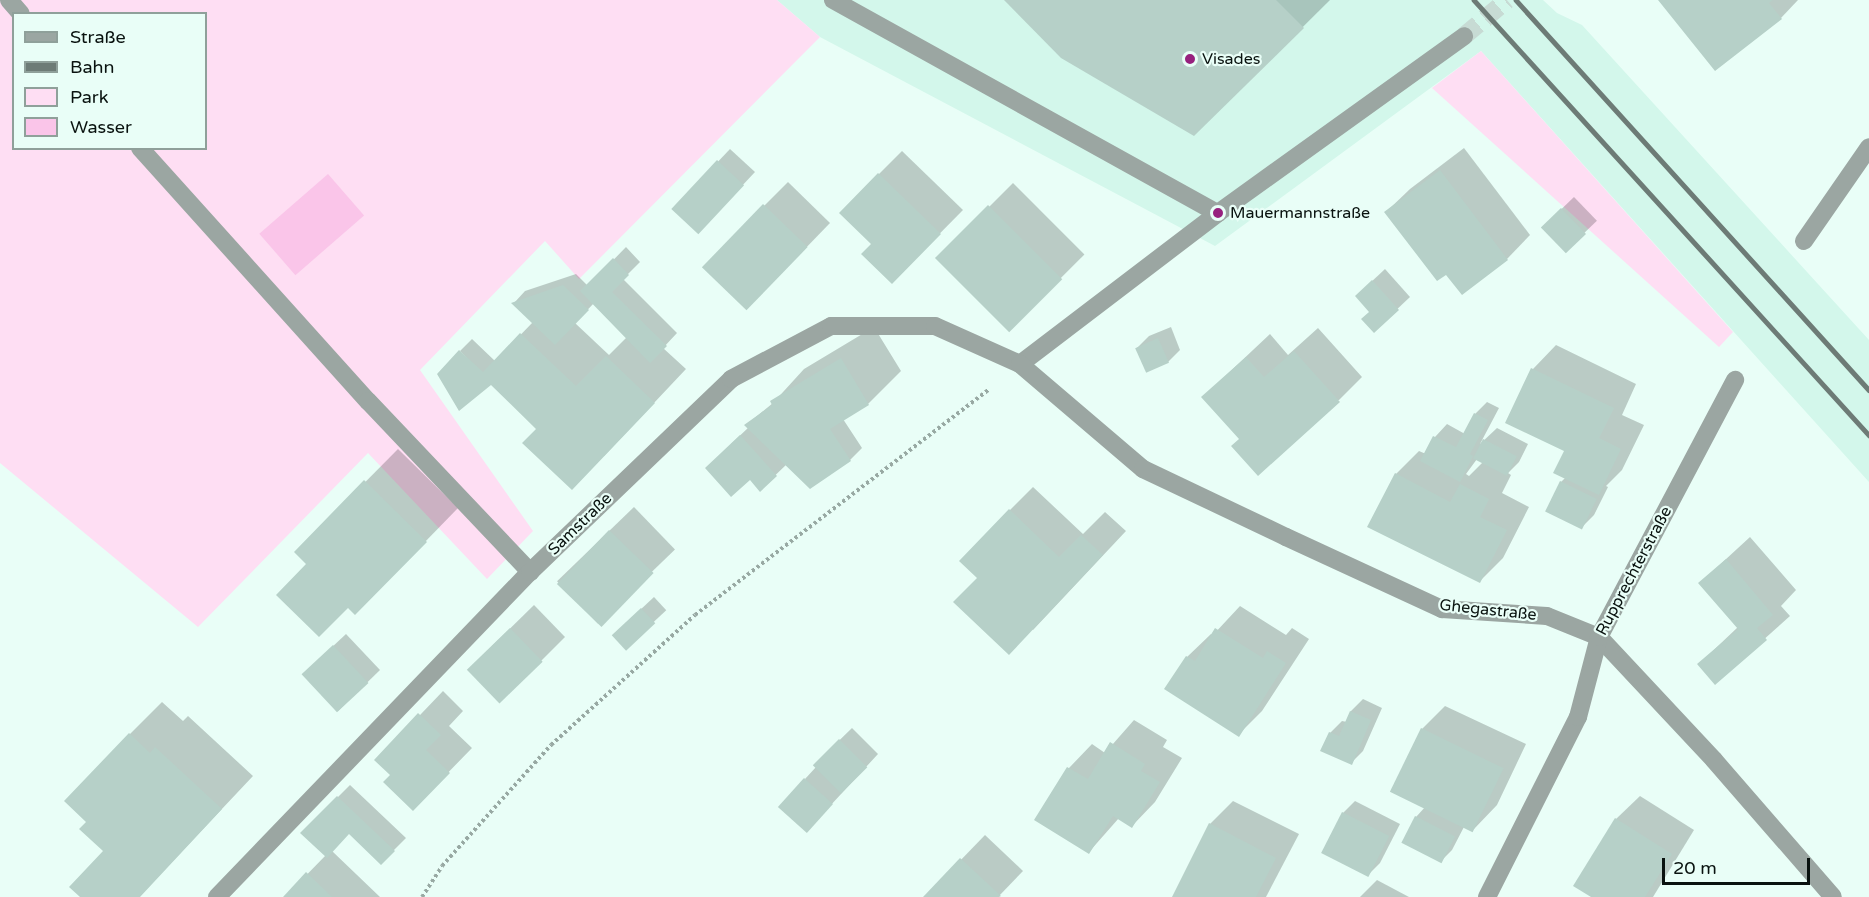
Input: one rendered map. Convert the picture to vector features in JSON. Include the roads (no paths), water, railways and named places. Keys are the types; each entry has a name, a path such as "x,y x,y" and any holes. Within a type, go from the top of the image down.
{"street":[{"path":"9,0 19,12"},
{"path":"833,0 1218,213"},
{"path":"1020,364 1218,213 1464,36"},
{"path":"1804,241 1869,147"},
{"path":"142,150 368,401 530,572"},
{"name":"Samstraße","path":"217,897 530,572 731,380 831,326 935,326 1020,364"},
{"name":"Ghegastraße","path":"1020,364 1143,469 1276,532 1442,609 1547,616 1599,637 1714,760 1833,897"},
{"name":"Rupprechterstraße","path":"1487,897 1578,717 1599,637 1735,380"}],"water":[{"path":"328,174 364,216 295,275 259,234"}],"tunnel":[{"path":"1464,36 1507,0"}],"railway":[{"path":"1474,0 1869,435"},
{"path":"1516,0 1869,390"}],"place":[{"name":"Visades","path":"1190,59"},
{"name":"Mauermannstraße","path":"1218,213"}]}
